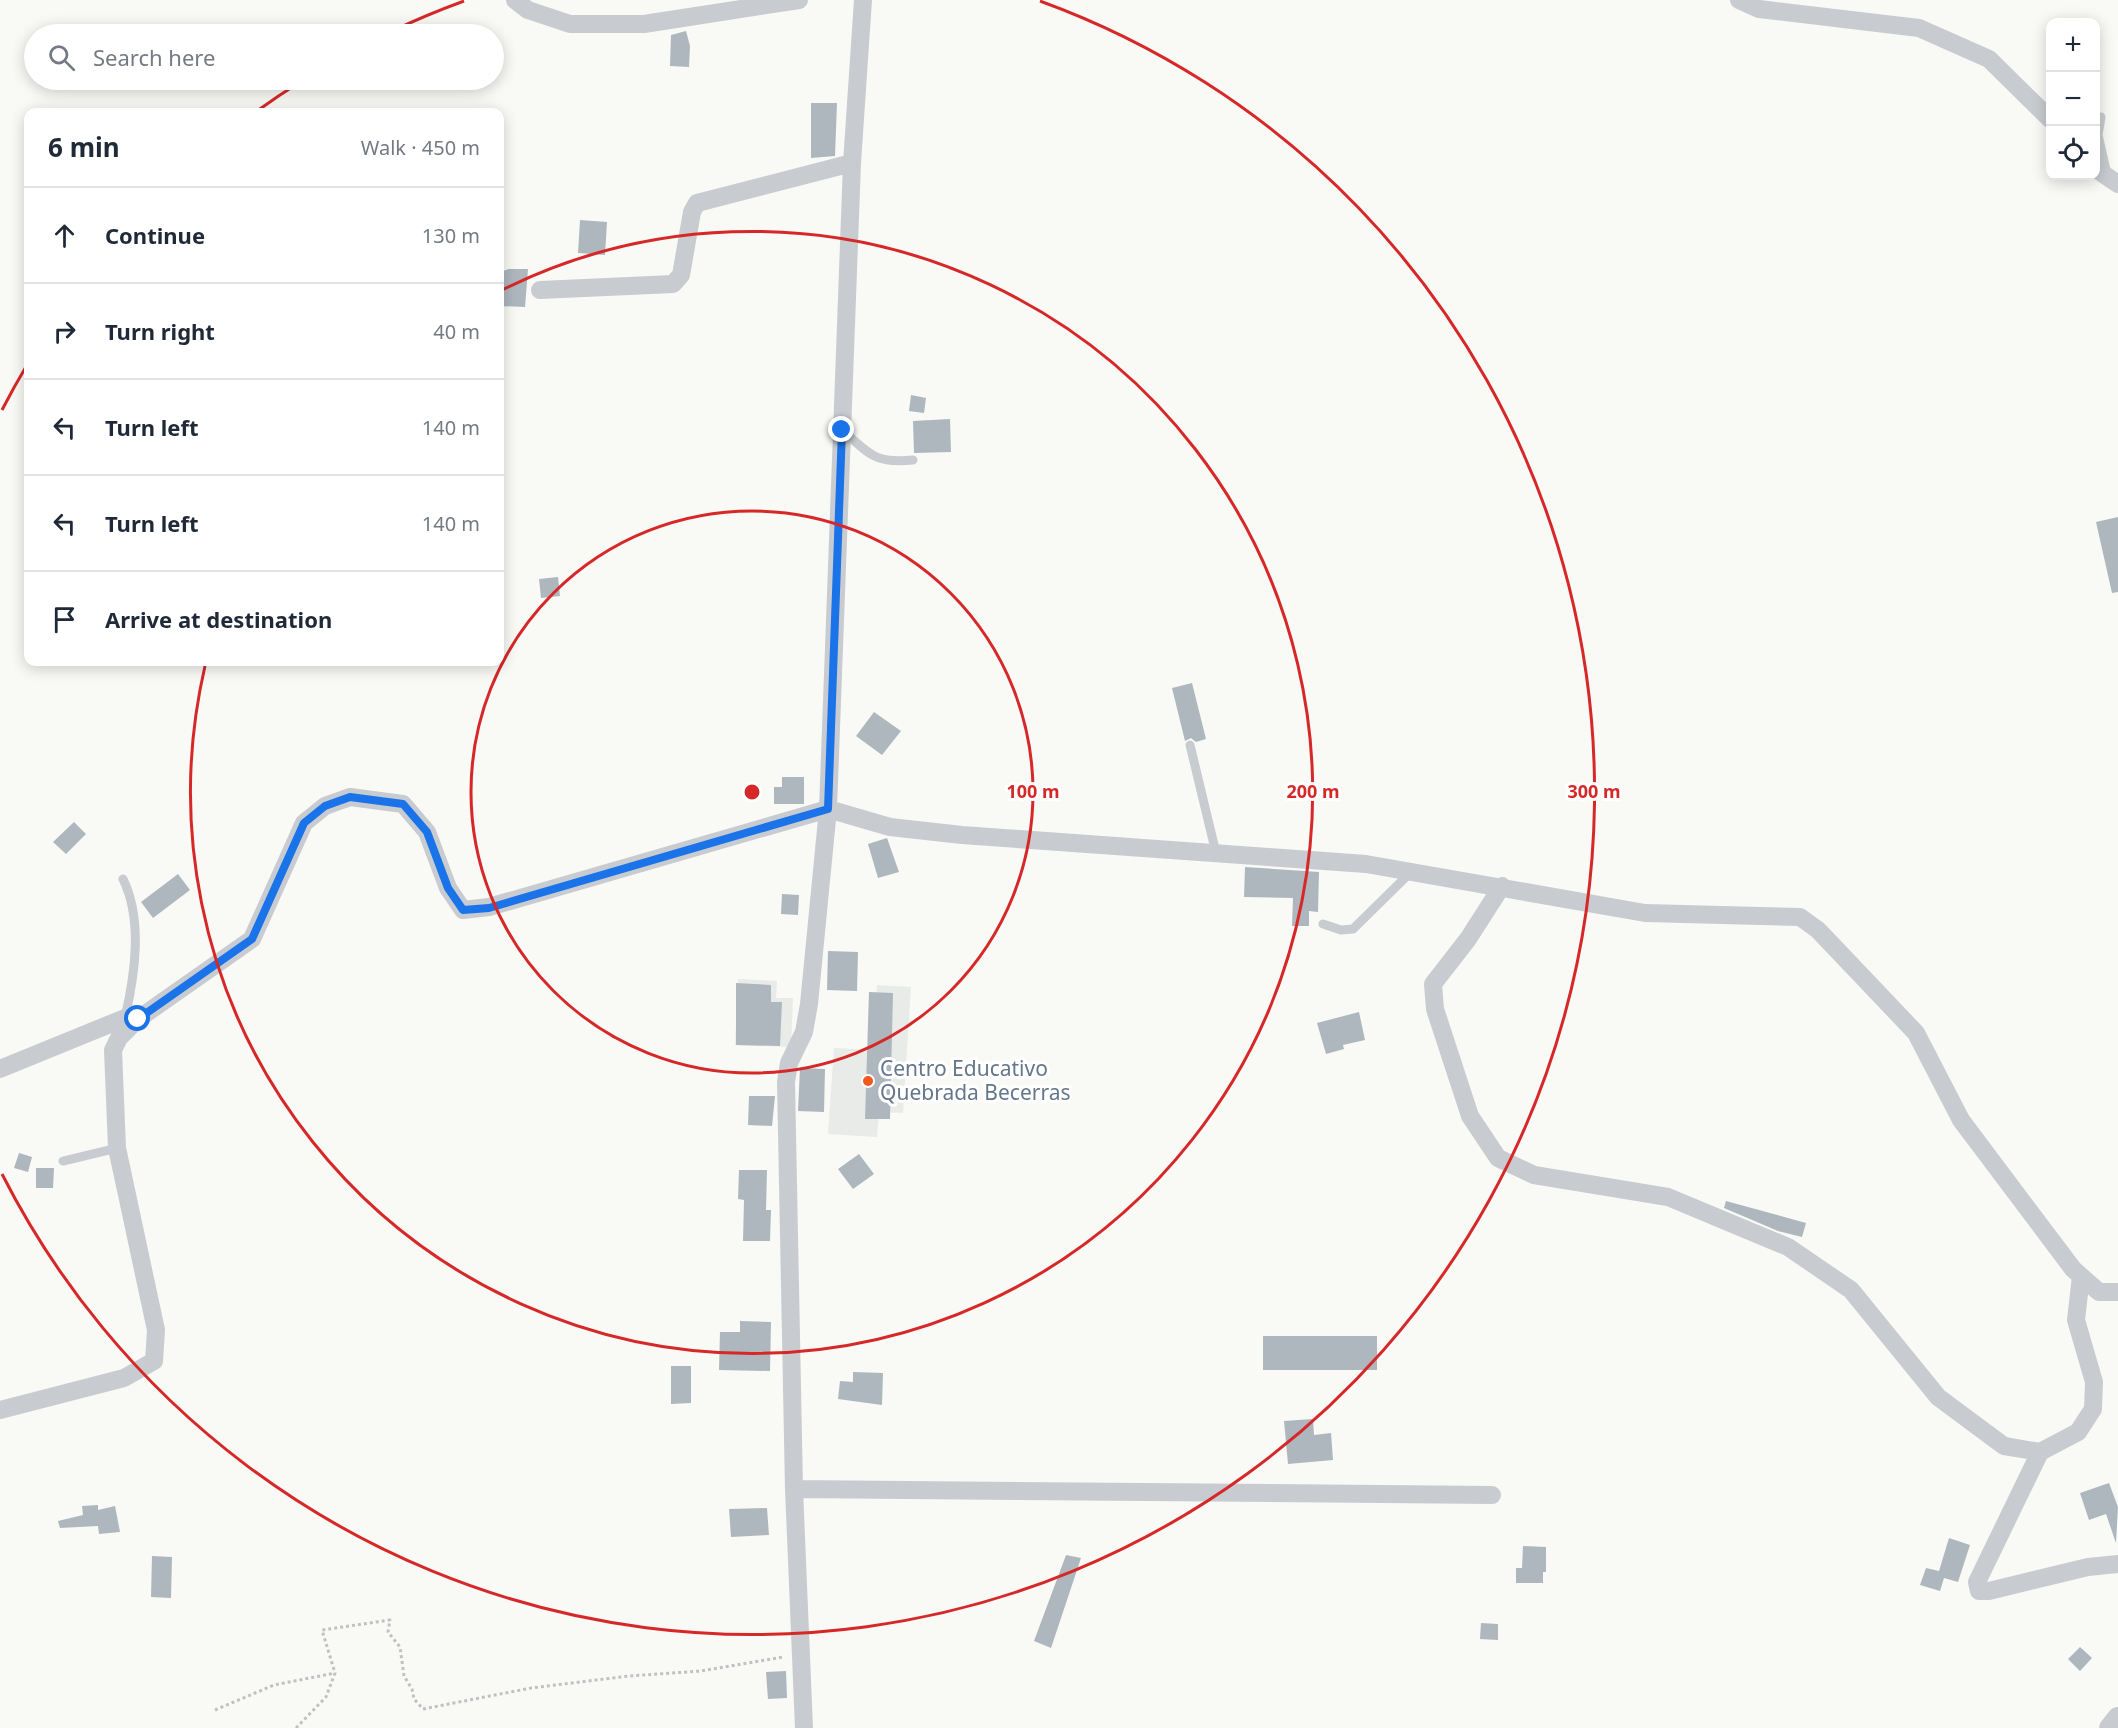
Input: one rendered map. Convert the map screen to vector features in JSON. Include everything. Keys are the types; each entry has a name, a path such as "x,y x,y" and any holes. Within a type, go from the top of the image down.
{"street":[{"path":"514,0 528,10 570,24 644,24 800,0"},
{"path":"804,1728 794,1489 786,1082 789,1063 804,1032 809,1004 828,809 852,163 863,0"},
{"path":"1739,0 1759,9 1919,28 1989,59 2046,115"},
{"path":"540,290 673,284 681,275 692,212 697,203 852,163"},
{"path":"0,1069 132,1019 252,939 304,823 325,806 350,797 403,804 427,832 448,888 463,910 489,908 828,809 900,829 1366,864 1502,886 1645,913 1800,917 1818,930 1916,1033 1961,1120 2073,1269 2099,1292 2118,1292"},
{"path":"1502,886 1468,939 1433,984 1435,1009 1470,1116 1498,1158 1534,1175 1668,1197 1788,1247 1851,1290 1938,1397 2004,1446 2040,1452"},
{"path":"0,1410 124,1378 154,1361 156,1330 117,1148 111,1057 116,1043 132,1019"},
{"path":"2081,1275 2076,1320 2094,1382 2093,1409 2078,1432 2040,1452 1977,1582 1978,1591 1989,1591 2088,1567 2118,1564"},
{"path":"794,1489 1492,1495"},
{"path":"2110,1728 2118,1718"}],"lane":[{"path":"2101,117 2098,135 2107,176"},
{"path":"842,430 872,456 884,461 913,460"},
{"path":"1190,745 1216,853"},
{"path":"1323,924 1341,930 1353,929 1412,872"},
{"path":"123,879 132,898 135,914 132,1019"},
{"path":"63,1161 117,1148"}],"path":[{"path":"296,1728 326,1697 335,1673 322,1630 390,1620 388,1632 400,1647 404,1676 412,1689 414,1699 423,1709 531,1688 629,1676 701,1671 767,1661 801,1648"},
{"path":"215,1710 274,1685 335,1673"}],"shaded area":[{"path":"738,979 777,981 776,998 793,998 791,1047 735,1045"},
{"name":"Centro Educativo Quebrada Becerras","path":"877,985 911,987 903,1113 879,1112 877,1137 828,1134 834,1048 873,1050"}],"building":[{"path":"686,31 690,46 689,67 670,66 671,35"},
{"path":"811,103 837,103 835,156 811,158"},
{"path":"580,220 607,222 605,255 578,253"},
{"path":"528,269 525,307 504,306 504,271"},
{"path":"911,395 926,398 924,413 909,411"},
{"path":"950,419 951,452 914,453 913,421"},
{"path":"2118,517 2118,592 2112,593 2096,522"},
{"path":"558,577 560,596 541,598 539,579"},
{"path":"1192,683 1206,739 1196,742 1191,738 1185,741 1172,688"},
{"path":"874,712 901,731 882,755 856,736"},
{"path":"782,777 804,777 804,804 774,804 774,787 782,787"},
{"path":"74,822 86,834 66,854 53,842"},
{"path":"887,838 899,872 878,878 868,844"},
{"path":"1245,867 1319,872 1318,912 1309,911 1309,926 1292,926 1293,898 1244,897"},
{"path":"178,874 190,890 153,918 141,902"},
{"path":"782,894 799,895 798,915 781,914"},
{"path":"828,951 858,952 857,991 827,990"},
{"path":"736,983 771,985 771,1002 782,1002 780,1046 736,1045"},
{"path":"869,992 893,993 890,1119 865,1119"},
{"path":"1359,1012 1365,1040 1343,1045 1344,1049 1326,1054 1317,1023"},
{"path":"800,1068 825,1069 824,1112 798,1111"},
{"path":"749,1096 775,1096 772,1126 748,1125"},
{"path":"19,1153 32,1157 28,1172 14,1168"},
{"path":"859,1154 874,1174 853,1189 838,1169"},
{"path":"36,1168 54,1168 53,1188 36,1188"},
{"path":"739,1170 767,1170 766,1210 771,1210 770,1241 743,1241 744,1200 738,1199"},
{"path":"1726,1201 1806,1223 1802,1237 1778,1231 1724,1208"},
{"path":"740,1321 771,1322 770,1371 719,1370 720,1332 740,1332"},
{"path":"1263,1336 1377,1336 1377,1370 1263,1370"},
{"path":"671,1366 691,1366 691,1403 671,1404"},
{"path":"853,1372 883,1373 882,1405 838,1399 840,1381 853,1382"},
{"path":"1313,1419 1314,1435 1331,1433 1333,1460 1288,1464 1284,1421"},
{"path":"2109,1483 2118,1507 2116,1543 2106,1514 2089,1520 2080,1493"},
{"path":"98,1505 98,1510 115,1506 120,1532 99,1534 98,1526 60,1528 58,1521 83,1515 82,1506"},
{"path":"767,1508 769,1535 731,1537 729,1509"},
{"path":"1949,1538 1970,1545 1958,1582 1944,1578 1940,1591 1920,1585 1926,1568 1939,1571"},
{"path":"1523,1546 1546,1547 1546,1572 1543,1572 1543,1583 1516,1583 1516,1568 1522,1568"},
{"path":"1066,1555 1081,1558 1051,1648 1034,1641"},
{"path":"152,1556 172,1557 171,1598 151,1597"},
{"path":"1481,1623 1498,1624 1498,1640 1480,1639"},
{"path":"2080,1647 2092,1658 2080,1671 2068,1659"},
{"path":"786,1671 787,1698 768,1699 766,1672"}],"place":[{"name":"Centro Educativo Quebrada Becerras","path":"868,1081"}],"route":[{"path":"138,1019 252,939 268,898 304,823 325,806 350,797 403,804 427,832 448,888 463,910 489,908 828,809 842,430"}]}
